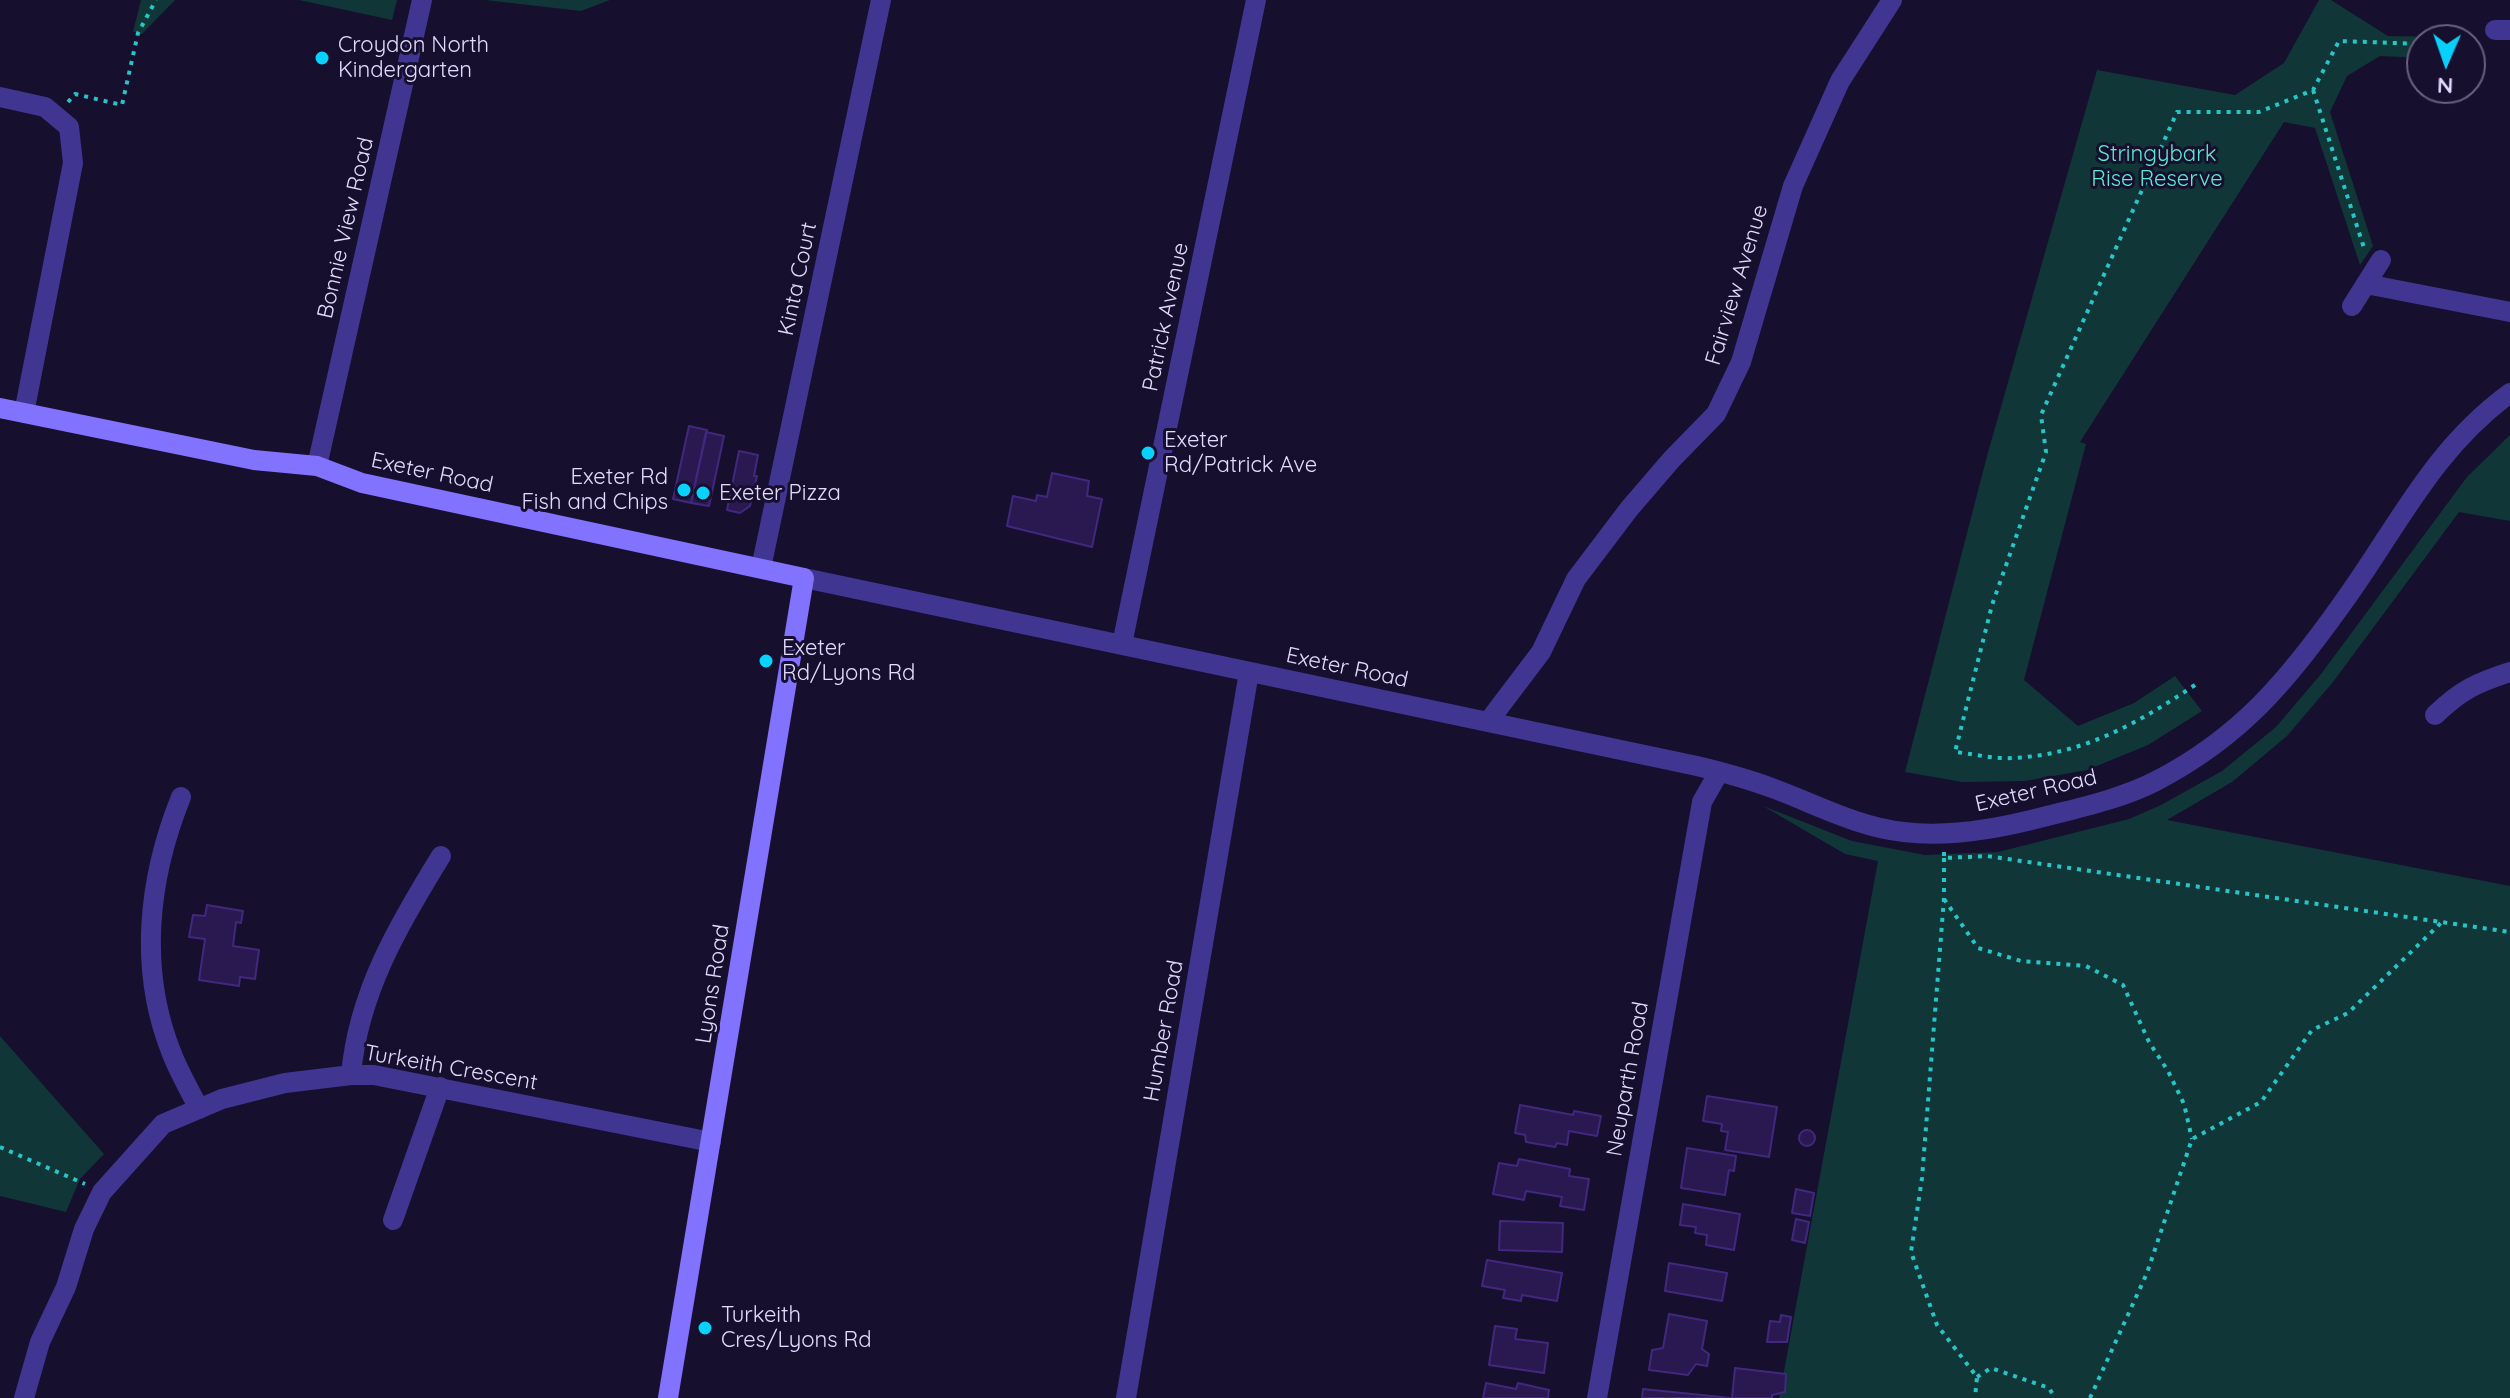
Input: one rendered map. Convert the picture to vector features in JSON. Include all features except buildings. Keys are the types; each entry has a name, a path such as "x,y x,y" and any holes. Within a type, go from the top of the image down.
{"main road":[{"name":"Exeter Road","path":"0,408 254,460 317,466 362,483 804,578"},
{"name":"Lyons Road","path":"668,1398 804,578"}],"street":[{"name":"Bonnie View Road","path":"317,466 422,0"},
{"name":"Kinta Court","path":"761,568 881,0"},
{"name":"Patrick Avenue","path":"1122,644 1256,0"},
{"name":"Fairview Avenue","path":"1488,722 1541,652 1576,579 1629,509 1716,414 1741,362 1793,186 1840,81 1892,0"},
{"path":"0,97 45,107 57,116 69,127 73,163 24,413"},
{"path":"2352,306 2374,271 2510,312"},
{"name":"Exeter Road","path":"804,578 1719,772 1772,788 1869,825 1904,832 1946,833 2012,825 2122,795 2154,782 2221,741 2271,696 2317,640 2443,454 2510,393"},
{"name":"Humber Road","path":"1126,1398 1249,672"},
{"path":"2435,715 2454,697 2477,682 2510,672"},
{"name":"Neuparth Road","path":"1597,1398 1702,802 1719,772"},
{"path":"181,797 164,838 152,898 150,948 157,1006 172,1053 199,1109"},
{"path":"351,1075 354,1042 364,1005 393,934 441,856"},
{"name":"Turkeith Crescent","path":"24,1398 40,1342 66,1287 84,1229 102,1192 163,1124 222,1099 285,1083 374,1075 711,1142"},
{"path":"393,1220 440,1087"}],"path":[{"path":"57,116 75,94 122,105 138,33 156,0"},
{"path":"2195,685 2142,720 2079,748 2011,758 1955,752 1992,605 2046,452 2041,415 2177,112 2259,112 2313,90 2339,41 2406,43"},
{"path":"2313,90 2364,249 2374,271"},
{"path":"1946,833 1944,898 1922,1178 1911,1252 1937,1325 1977,1377 1975,1398"},
{"path":"1944,858 1987,856 2510,932"},
{"path":"1944,898 1978,948 2021,961 2086,966 2123,985 2149,1042 2184,1104 2192,1139 2147,1273 2090,1398"},
{"path":"2192,1139 2261,1102 2312,1030 2348,1013 2443,921"},
{"path":"0,1147 102,1192"},
{"path":"1977,1377 1991,1368 2049,1388 2055,1398"}],"green space":[{"path":"141,0 175,0 142,34 133,32"},
{"path":"299,0 397,0 392,20"},
{"path":"485,0 610,0 581,11"},
{"name":"Stringybark Rise Reserve","path":"2319,0 2331,0 2388,36 2406,36 2406,57 2380,56 2347,76 2330,112 2373,246 2360,265 2315,128 2284,122 2080,442 2086,444 2024,680 2078,726 2134,703 2175,676 2202,711 2148,745 2087,770 2025,781 1962,782 1905,772 1987,456 2097,70 2235,95 2284,63"},
{"path":"2510,435 2510,521 2459,512 2333,682 2287,736 2232,782 2167,820 2510,886 2510,1398 1779,1398 1878,861 1845,854 1763,806 1852,841 1925,855 1998,852 2129,819 2161,805 2222,771 2276,727 2321,674 2467,477"},
{"path":"0,1036 104,1154 80,1179 66,1212 0,1196"}],"place":[{"name":"Croydon North Kindergarten","path":"322,58"},
{"name":"Exeter Rd/Patrick Ave","path":"1148,453"},
{"name":"Exeter Rd Fish and Chips","path":"684,490"},
{"name":"Exeter Pizza","path":"703,493"},
{"name":"Exeter Rd/Lyons Rd","path":"766,661"},
{"name":"Turkeith Cres/Lyons Rd","path":"705,1328"}]}
